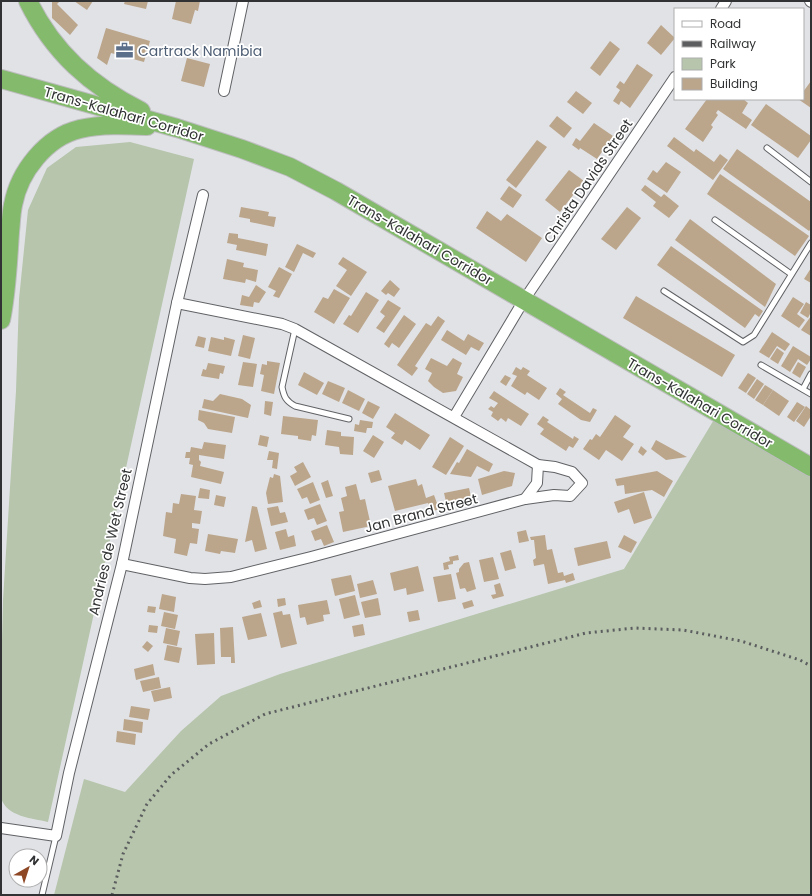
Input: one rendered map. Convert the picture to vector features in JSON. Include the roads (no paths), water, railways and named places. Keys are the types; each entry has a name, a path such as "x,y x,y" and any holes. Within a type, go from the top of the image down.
{"highway":[{"path":"28,1 54,44 77,68 104,90 134,107 177,128"},
{"name":"Trans-Kalahari Corridor","path":"1,79 177,128 242,149 290,167 342,195 811,467"},
{"path":"1,320 13,205 19,184 29,167 43,151 58,139 68,134 98,126 177,128"}],"street":[{"path":"224,91 243,1"},
{"name":"Christa Davids Street","path":"524,300 674,78"},
{"name":"Andries de Wet Street","path":"56,836 69,773 122,564 176,303 203,195"},
{"path":"454,418 524,300"},
{"name":"Jan Brand Street","path":"122,564 190,578 204,579 231,577 525,499 554,495 570,496 582,483 572,472 538,464 295,329 282,324 176,303"},
{"path":"525,499 537,483 538,464"},
{"path":"1,828 56,836"}],"lane":[{"path":"767,148 811,182"},
{"path":"716,220 791,274"},
{"path":"664,291 743,342 746,341 754,335 811,242"},
{"path":"295,329 282,387 284,397 289,403 295,406 349,418"},
{"path":"761,364 811,394"},
{"path":"803,389 811,374"},
{"name":"Andries de Wet Street","path":"42,895 56,836"}],"railway":[{"path":"112,895 123,854 147,804 171,775 209,744 265,714 586,633 635,628 683,630 741,641 800,660 811,666"}],"place":[{"name":"Cartrack Namibia","path":"125,51"}]}
